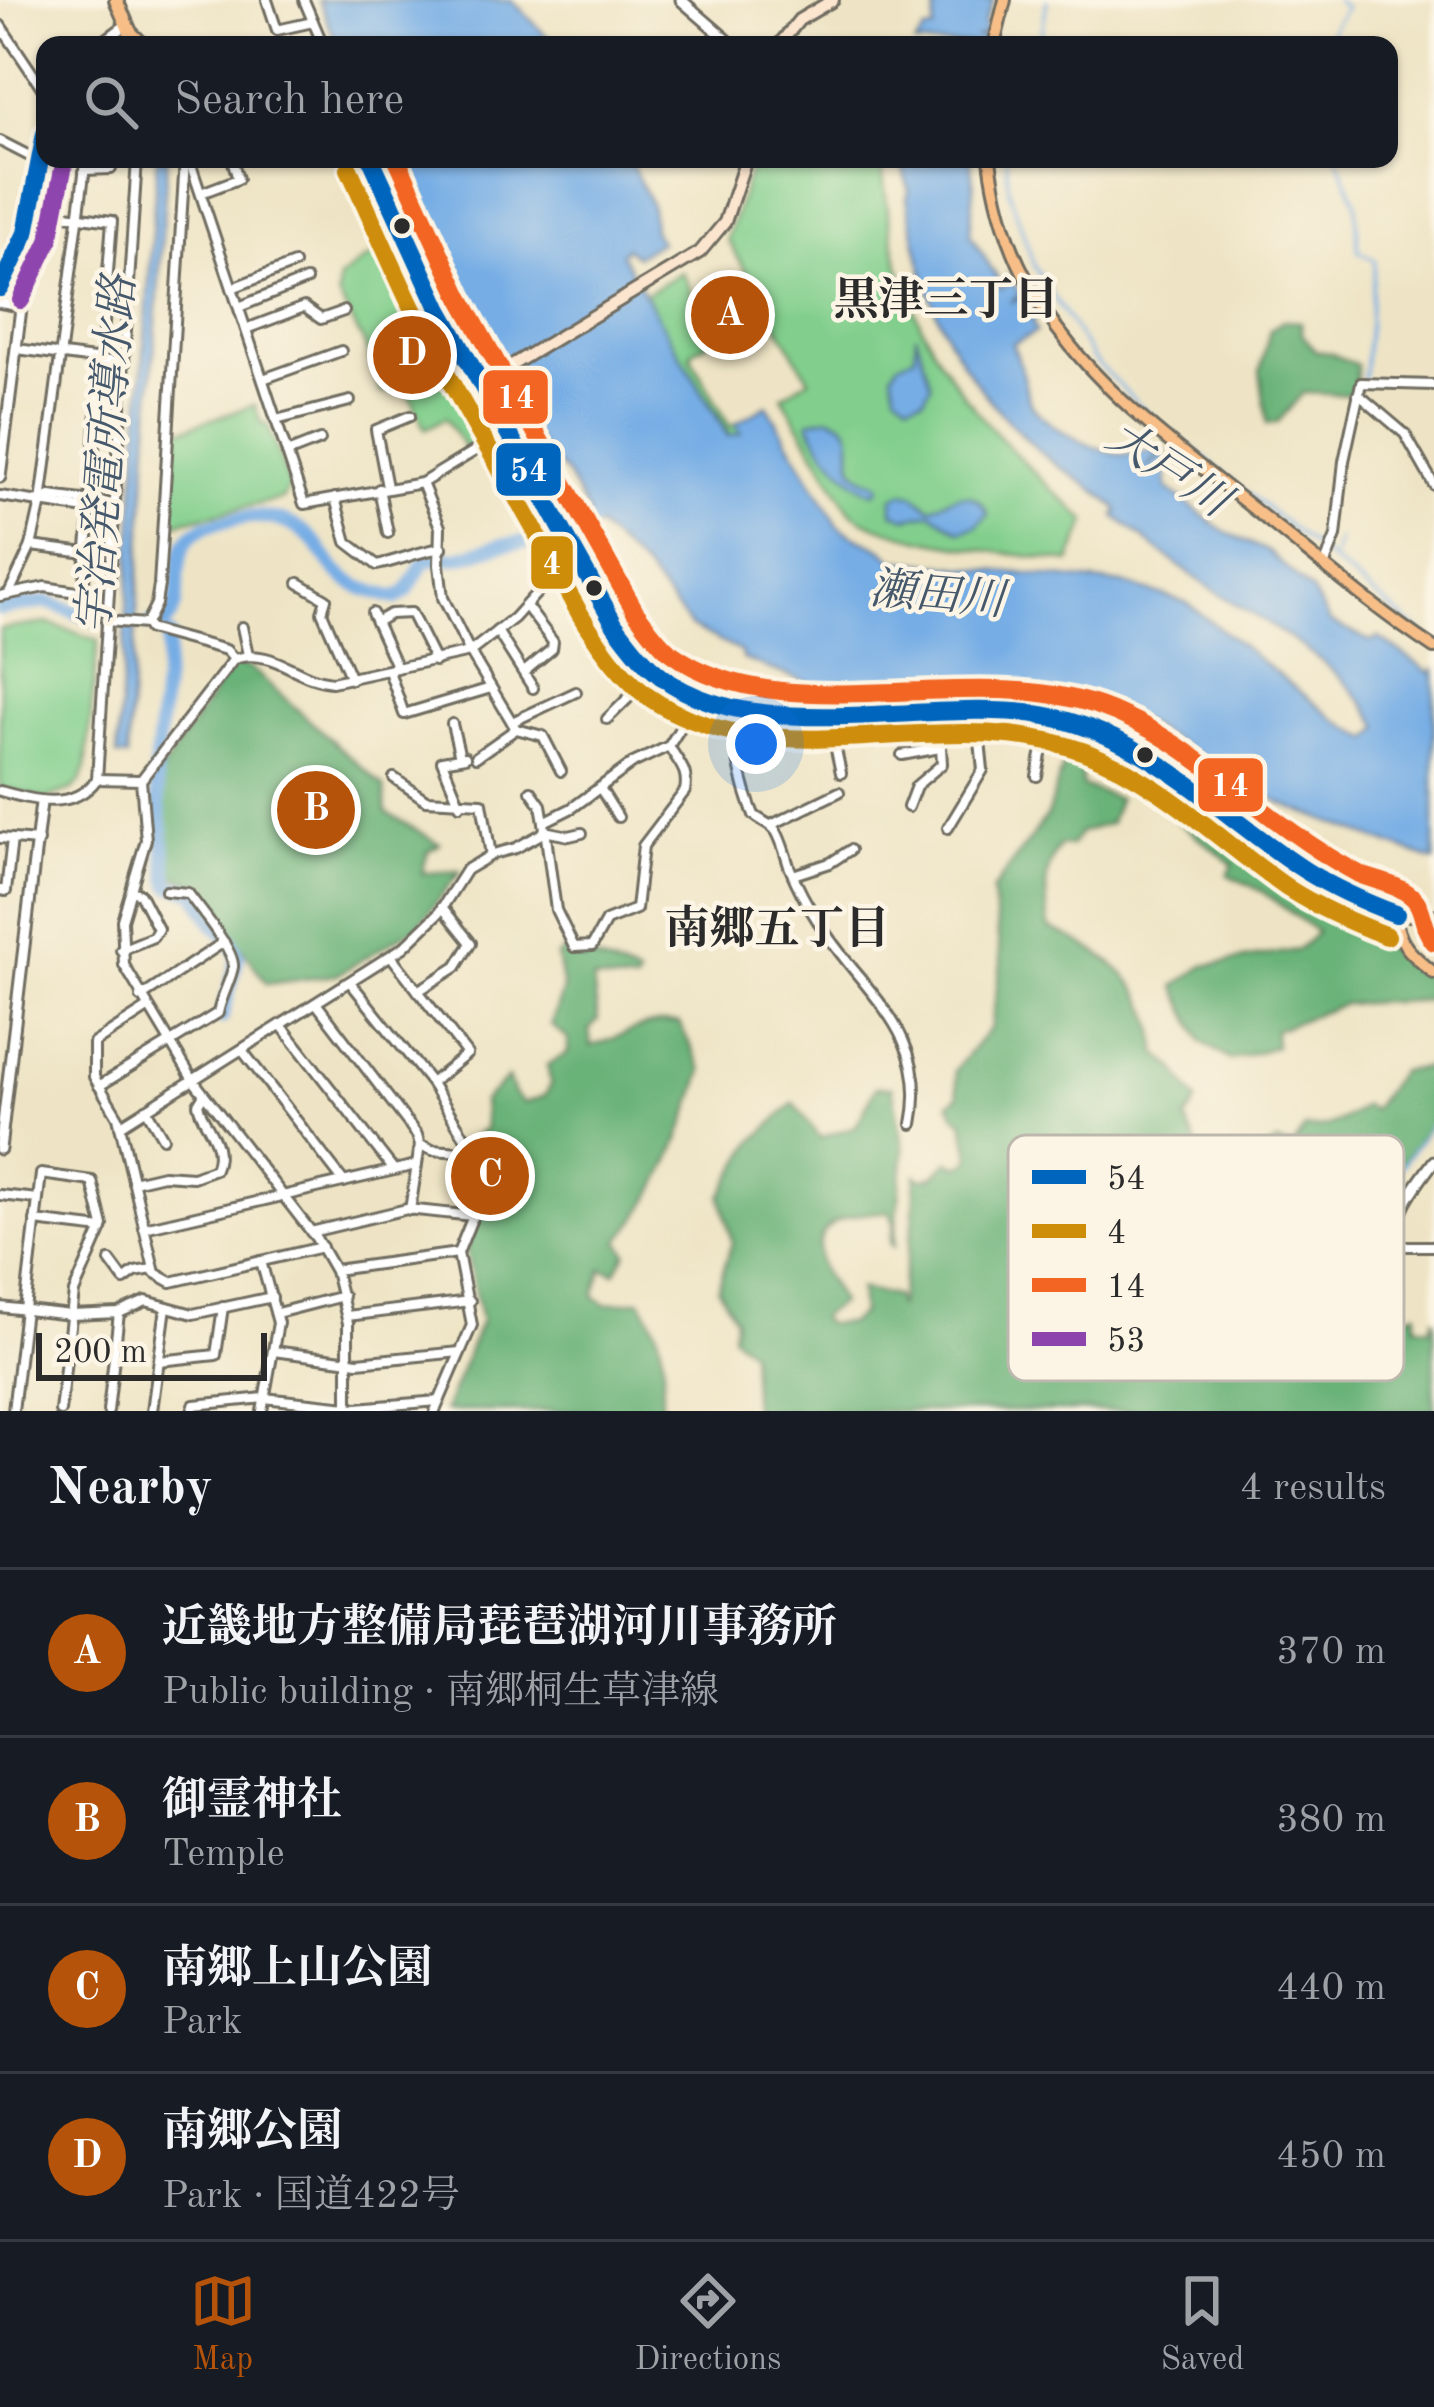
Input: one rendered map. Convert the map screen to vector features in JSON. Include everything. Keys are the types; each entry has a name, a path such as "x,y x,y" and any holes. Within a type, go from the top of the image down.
{"highway":[{"path":"116,0 135,36"},
{"path":"374,168 431,293 578,560 632,653 654,673 736,709 774,716 977,711 1089,726 1125,740 1204,791 1331,887 1396,914 1434,916"}],"main road":[{"path":"786,36 799,20 833,0"},
{"path":"996,36 1005,0"},
{"path":"482,383 700,252 720,232 743,168"},
{"path":"992,168 1024,270 1086,368 1166,440 1434,648"},
{"path":"1396,914 1399,938 1434,973"}],"street":[{"path":"267,0 277,31 313,22"},
{"path":"304,0 319,36"},
{"path":"681,0 723,36"},
{"path":"0,25 36,78"},
{"path":"111,36 126,25"},
{"path":"0,46 14,45"},
{"path":"0,141 36,159"},
{"path":"0,477 40,168"},
{"path":"4,595 31,546 41,502 84,168"},
{"path":"98,779 136,168"},
{"path":"146,624 159,585 188,168"},
{"path":"192,168 304,504 422,483 509,430"},
{"path":"201,193 238,179 235,168"},
{"path":"33,216 112,220 90,501"},
{"path":"0,287 33,216"},
{"path":"0,261 27,270"},
{"path":"232,288 294,264"},
{"path":"239,307 307,280"},
{"path":"0,303 22,307"},
{"path":"246,329 304,307 321,319 344,311"},
{"path":"17,350 124,363"},
{"path":"263,380 340,351"},
{"path":"1324,566 1336,536 1344,461 1360,383 1434,385"},
{"path":"1358,394 1405,434 1434,485"},
{"path":"276,420 350,401"},
{"path":"388,533 376,430 410,416"},
{"path":"287,453 320,440"},
{"path":"422,483 440,527 443,598 514,725 543,736 561,771"},
{"path":"0,496 86,509 90,514 80,595 44,587 4,595"},
{"path":"41,502 50,496 114,504"},
{"path":"335,498 347,542 377,565 441,551"},
{"path":"31,546 86,553"},
{"path":"348,1408 347,1316 335,1270 194,1080 129,977 121,950 122,920 146,840 142,780 234,659 271,657 314,680 351,679 470,652 578,560"},
{"path":"299,583 326,599 322,612 351,679"},
{"path":"524,671 552,649 553,642 526,606"},
{"path":"435,661 412,614 374,617 404,714 491,688"},
{"path":"106,621 146,624"},
{"path":"146,624 149,629 226,650 234,659"},
{"path":"242,627 248,655"},
{"path":"497,631 533,688"},
{"path":"608,719 654,673"},
{"path":"459,805 442,761 467,757 576,692"},
{"path":"120,1126 391,956 442,907 466,870 490,855 516,848 633,764 669,746 700,696"},
{"path":"736,709 734,723 750,806 754,815 771,825 822,928 880,999 899,1031 912,1066 917,1102 913,1124"},
{"path":"948,828 983,770 977,711"},
{"path":"908,807 916,786 942,764 939,712"},
{"path":"828,715 841,773"},
{"path":"1037,776 1048,717"},
{"path":"452,724 467,757"},
{"path":"981,737 1042,745"},
{"path":"531,791 541,805 559,920 574,946 592,946 606,921 636,910 643,846 685,791 686,770 669,746"},
{"path":"902,755 940,748"},
{"path":"394,778 421,799 483,805 490,855"},
{"path":"0,791 41,802 83,792 98,779 142,780"},
{"path":"600,788 618,817"},
{"path":"771,825 838,792"},
{"path":"0,1149 41,802"},
{"path":"544,829 569,836 583,833"},
{"path":"0,838 38,841"},
{"path":"0,890 6,891 12,839"},
{"path":"793,875 830,863 850,850"},
{"path":"121,950 153,937 158,929 140,894 131,891"},
{"path":"99,1086 218,1013 233,962 188,893 166,891"},
{"path":"418,991 456,967 470,943 442,907"},
{"path":"141,997 224,943"},
{"path":"391,956 467,1054 431,1083"},
{"path":"192,1411 194,1405 264,1398 348,1408 437,1406 472,1325 458,1253 473,1216 479,1160 431,1083 350,982"},
{"path":"316,1003 418,1135 410,1210"},
{"path":"148,1008 94,1043 94,1077 120,1126 154,1269 170,1282 322,1247"},
{"path":"281,1025 394,1170"},
{"path":"241,1050 344,1182"},
{"path":"133,1182 163,1175 193,1177 215,1169 219,1160 216,1139 199,1112 203,1096"},
{"path":"146,1109 163,1138"},
{"path":"420,1144 432,1150 476,1153"},
{"path":"1404,1206 1434,1161"},
{"path":"144,1228 416,1165"},
{"path":"14,1411 41,1174 92,1181 102,1229 74,1292 60,1411"},
{"path":"0,1195 38,1199"},
{"path":"311,1232 410,1210 473,1216"},
{"path":"35,1221 102,1229"},
{"path":"335,1270 458,1253"},
{"path":"110,1261 124,1280 135,1272 154,1269"},
{"path":"261,1261 277,1313 262,1411"},
{"path":"277,1313 343,1296"},
{"path":"0,1307 71,1315 119,1313 146,1301 193,1314 272,1297"},
{"path":"347,1316 470,1300"},
{"path":"166,1307 153,1407 166,1411"},
{"path":"160,1361 216,1355 224,1307"},
{"path":"108,1411 119,1313"},
{"path":"273,1351 350,1360 460,1352"}],"green space":[{"path":"751,168 882,168 903,279 934,350 1003,441 1087,521 1070,562 920,539 890,531 849,510 782,396 809,379 727,239"},
{"path":"401,244 500,433 467,453 446,418 425,429 407,389 381,392 364,343 338,296 339,279 364,260"},
{"path":"682,272 713,339 691,357 730,426 735,424 741,433 732,438 643,295"},
{"path":"1283,321 1301,322 1302,334 1316,351 1357,365 1356,395 1303,393 1278,422 1267,424 1260,371 1270,330"},
{"path":"255,405 261,424 267,423 290,486 282,499 170,524 176,431"},
{"path":"47,623 98,640 86,767 72,790 46,799 0,787 0,629"},
{"path":"233,663 252,669 384,787 386,812 440,844 428,851 422,873 460,871 419,925 337,975 267,984 196,883 167,874 158,777"},
{"path":"1075,729 1083,729 1071,764 1081,766 1082,786 1118,799 1110,823 1080,833 1071,846 1060,845 1054,855 1046,885 1049,928 1090,948 1124,974 1148,1009 1157,1053 1197,1101 1186,1120 1192,1135 1008,1135 1008,1381 1404,1381 1404,1315 1417,1311 1415,1325 1430,1328 1434,1317 1434,1411 753,1411 750,1351 732,1335 735,1318 718,1288 732,1242 721,1196 753,1142 794,1103 820,1138 856,1126 876,1087 892,1087 904,1149 894,1247 889,1211 831,1225 819,1244 819,1259 840,1303 820,1317 825,1324 849,1323 861,1314 859,1289 895,1296 898,1309 916,1175 933,1177 948,1161 960,1166 971,1160 963,1120 949,1103 958,1096 955,1070 991,1027 1001,962 992,891 1047,816"},
{"path":"1146,777 1175,784 1434,983 1434,1000 1344,1004 1274,1030 1275,1047 1230,1060 1202,1042 1175,986 1204,966 1297,950 1317,932 1260,890 1228,875 1233,864 1148,798"},
{"path":"566,948 638,976 636,983 593,980 598,1020 589,1030 591,1046 644,1026 679,1023 703,1070 670,1160 648,1202 619,1241 627,1252 615,1273 602,1269 594,1296 605,1304 641,1300 650,1315 662,1353 660,1411 444,1411 481,1321 466,1251 481,1201 494,1203 511,1195 493,1158 482,1160 473,1137 485,1128 483,1101 508,1078 524,1103 544,1096 551,1085 547,1065 568,1053 568,1039 551,1025 563,989 557,957"},
{"path":"1434,1067 1434,1119 1404,1162 1404,1135 1301,1135 1305,1128 1336,1122 1364,1105 1372,1110 1400,1071"}],"water":[{"path":"318,0 512,0 546,36 334,36"},
{"path":"941,0 994,0 984,24 986,32 980,36 921,36 934,30 935,6"},
{"name":"宇治発電所導水路","path":"156,168 166,168 127,757 117,756"},
{"name":"瀬田川","path":"394,168 633,168 651,205 653,230 660,242 636,256 626,248 621,254 728,436 741,433 735,424 767,405 844,530 882,549 893,560 1123,584 1186,602 1336,720 1370,739 1380,727 1345,682 1302,646 1194,577 1115,516 1118,510 1113,504 1045,456 1008,420 964,365 947,336 923,273 903,168 971,168 970,234 998,279 997,285 1008,284 1008,276 1020,293 1011,302 1023,297 1035,319 1036,332 1012,344 1035,409 1056,427 1100,449 1125,455 1162,450 1146,469 1165,452 1167,488 1222,530 1269,552 1312,592 1330,622 1370,641 1379,638 1431,673 1434,669 1434,861 1282,804 1113,705 1093,699 1083,714 1081,696 1045,692 825,689 743,659 741,652 691,627 645,570 597,526 580,532 575,525 590,516 508,391 518,385 500,353 484,361"},
{"path":"916,334 931,385 924,398 909,402 896,392 892,373 915,355"},
{"path":"829,417 849,430 852,467 877,483 880,488 875,493 844,472 818,440 809,421"},
{"path":"902,493 914,495 931,508 970,496 988,514 977,526 960,531 932,513 907,518 893,513 893,498"}],"waterway":[{"path":"1041,36 1047,0"},
{"path":"1331,36 1345,8 1336,0"},
{"name":"大戸川","path":"1007,168 1009,190 1034,266 1094,360 1141,407 1428,638"},
{"path":"1342,168 1356,202 1358,251 1375,261 1363,383"},
{"path":"150,624 165,623 172,614 181,556 192,535 236,519 260,517 293,526 312,539 344,578 396,598 407,591 425,560 547,540 590,523"},
{"path":"1333,560 1338,540"},
{"path":"0,609 47,602 100,621"},
{"path":"169,636 155,771 168,881 170,886 194,891 214,925 231,940 238,957 222,1017"},
{"path":"1404,1163 1434,1120"}],"transit line":[{"name":"54","path":"0,288 26,233 38,168"},
{"name":"53","path":"21,300 49,241 63,168"},
{"name":"54","path":"375,168 439,308 615,625 650,667 688,693 733,708 783,715 995,711 1041,715 1079,725 1115,739 1181,779 1317,878 1396,914"},
{"name":"14","path":"401,168 460,297 635,611 671,653 716,677 766,689 820,693 992,690 1048,694 1099,706 1187,752 1334,860 1410,895 1434,942"},
{"name":"4","path":"349,169 430,344 578,610 619,669 647,696 689,719 751,735 1004,735 1085,752 1166,796 1301,896 1387,936"}],"place":[{"name":"近畿地方整備局琵琶湖河川事務所","path":"730,315"},
{"name":"南郷公園","path":"412,355"},
{"name":"御霊神社","path":"316,810"},
{"name":"南郷上山公園","path":"490,1176"}],"district":[{"name":"黒津三丁目","path":"946,302"},
{"name":"南郷五丁目","path":"777,931"}]}
